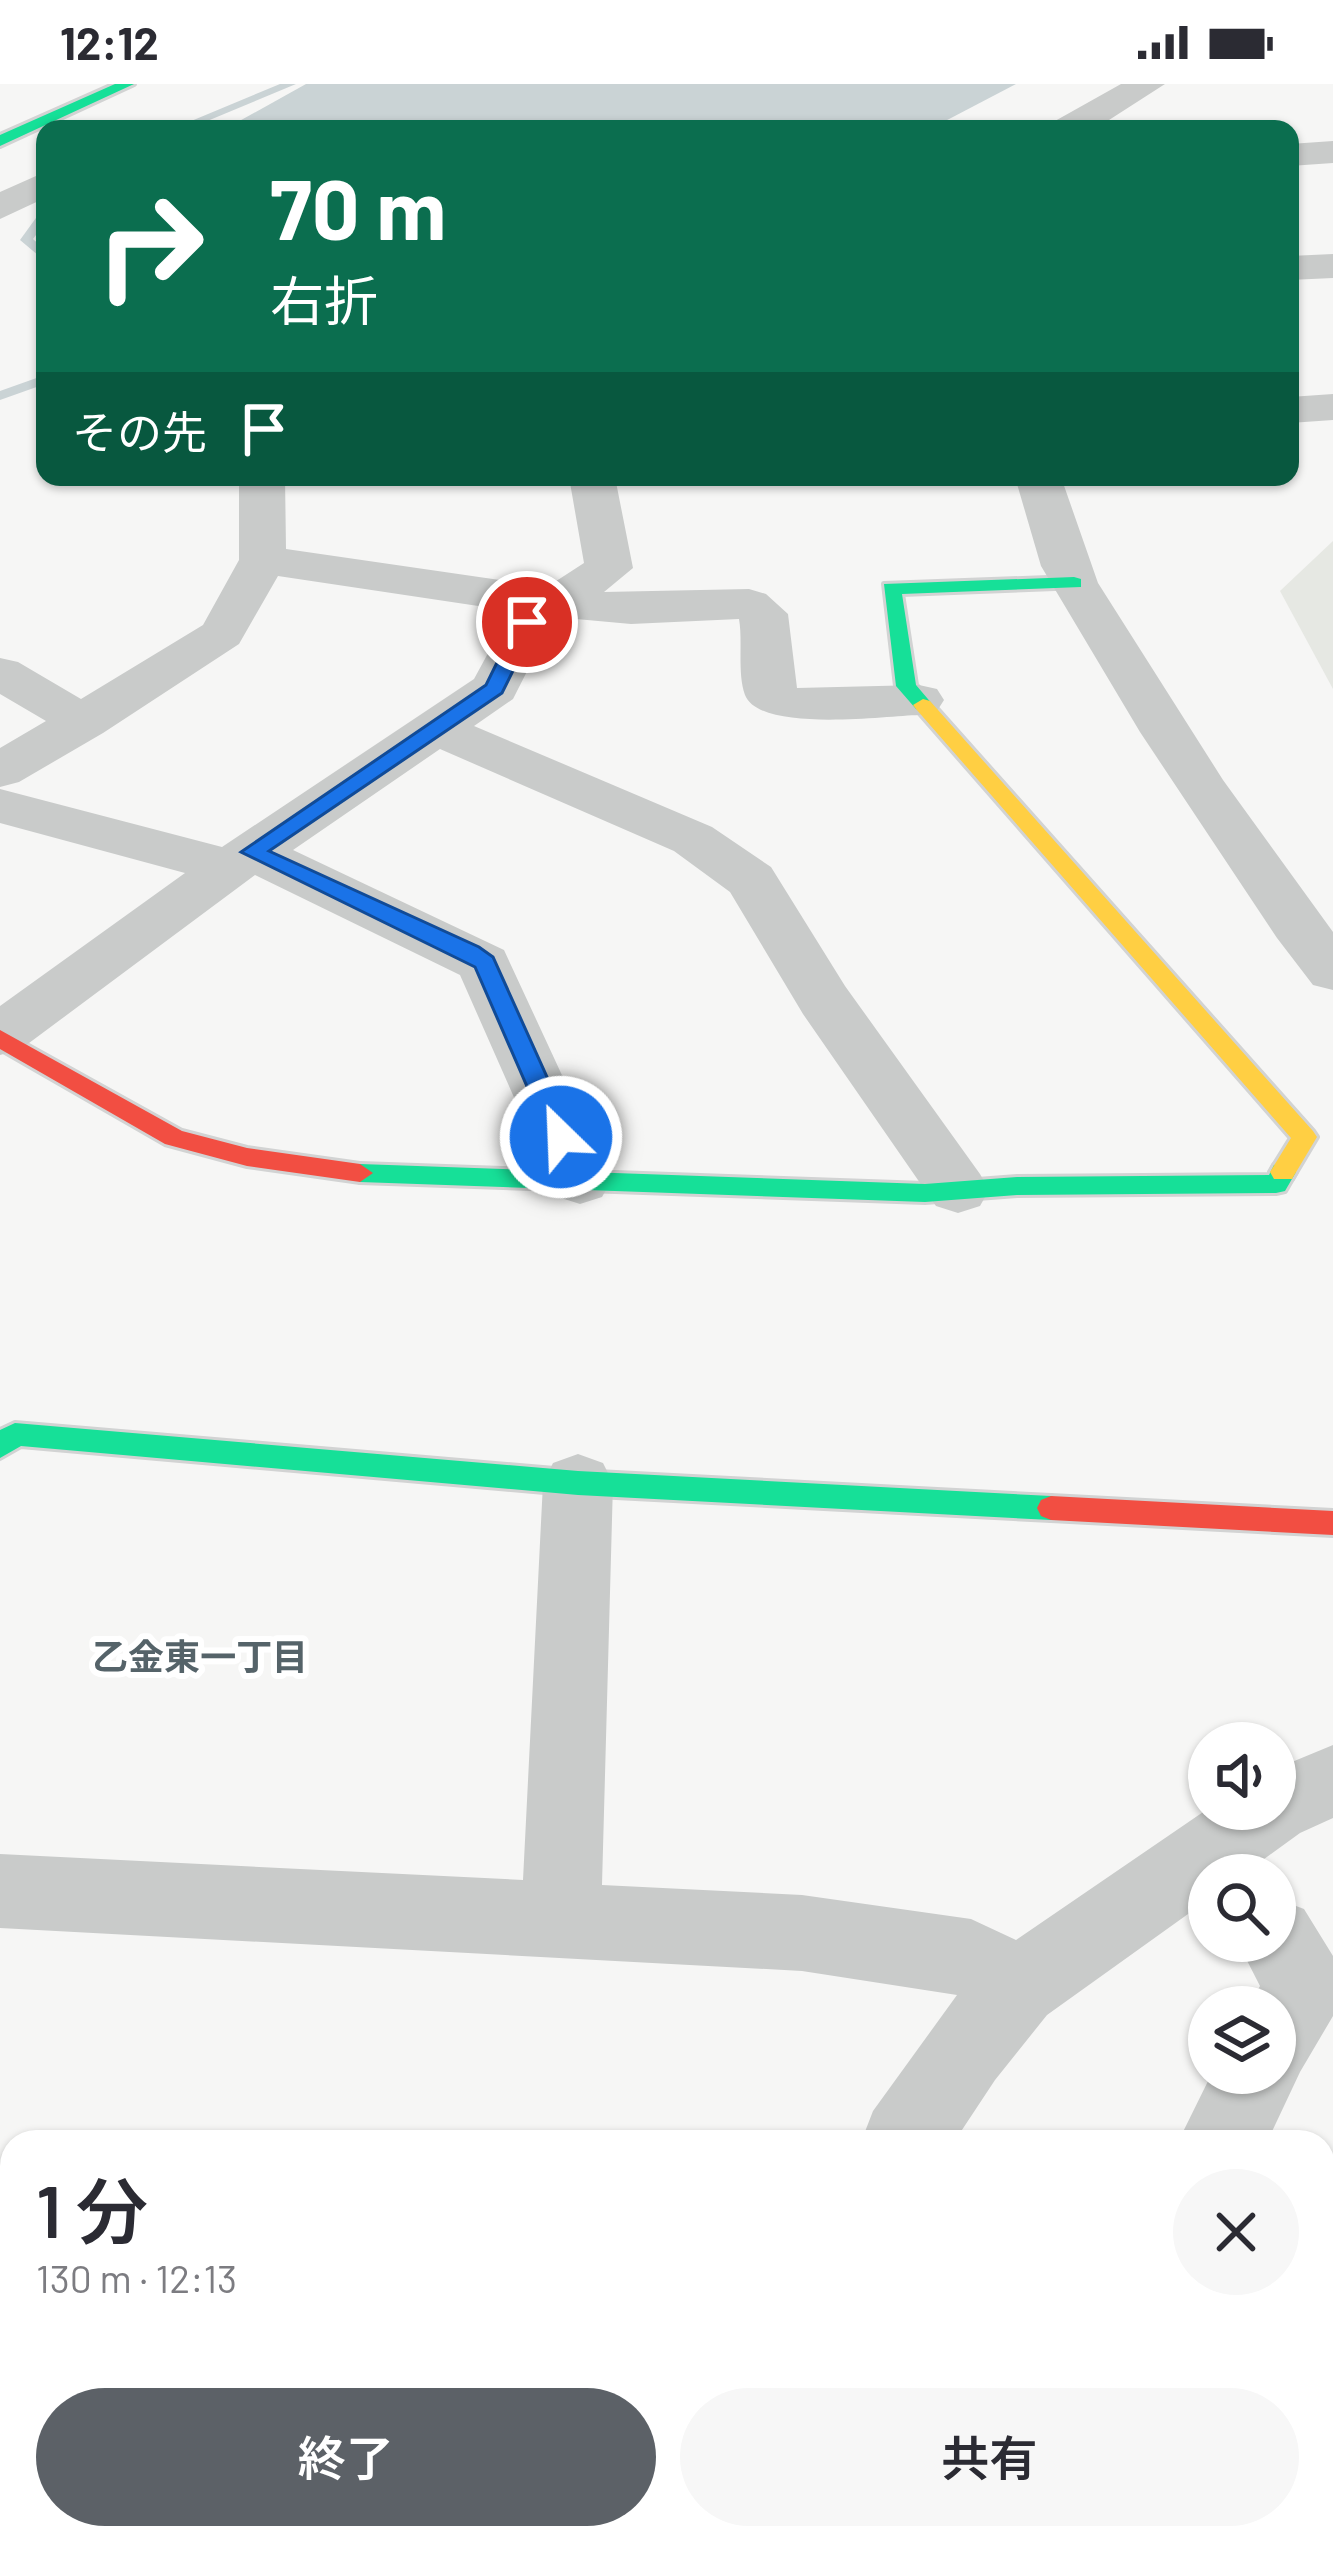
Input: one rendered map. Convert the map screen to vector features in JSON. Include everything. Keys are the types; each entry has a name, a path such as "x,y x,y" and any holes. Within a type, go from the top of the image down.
{"street":[{"path":"0,114 72,84"},
{"path":"45,120 127,84"},
{"path":"1084,120 1147,84"},
{"path":"0,140 36,124"},
{"path":"1299,154 1333,152"},
{"path":"0,207 36,188"},
{"path":"1299,268 1333,266"},
{"path":"1299,409 1333,407"},
{"path":"0,771 222,634 263,560 262,486"},
{"path":"594,486 608,568 527,622 495,688 241,860 0,1036 175,1138 247,1157 346,1173 958,1190 1276,1184 1304,1137 906,686 891,589 1074,583"},
{"path":"1041,486 1074,583 1220,820 1333,971"},
{"path":"263,560 555,603 631,609 749,604 764,614 770,694 787,704 919,700"},
{"path":"0,673 85,722"},
{"path":"433,727 693,839 751,880 824,1000 958,1190"},
{"path":"0,806 241,860 471,952 484,963 580,1181"},
{"path":"0,1447 15,1434 578,1483 1333,1523"},
{"path":"561,1923 578,1483"},
{"path":"1296,1798 1333,1780"},
{"path":"1224,1854 1250,1830"},
{"path":"912,2130 965,2051 1018,1987 1188,1886"},
{"path":"0,1891 802,1934 971,1958 1018,1987"},
{"path":"1291,1962 1305,1986 1296,2003"},
{"path":"1227,2130 1247,2094"}],"shaded area":[{"path":"306,84 1016,84 947,120 241,120"},
{"path":"1333,541 1333,689 1280,591"}],"waterway":[{"path":"200,120 290,84"},
{"path":"36,226 26,240 36,249"},
{"path":"0,396 36,382"}],"traffic: fast":[{"path":"47,120 127,84"},
{"path":"0,141 36,125"},
{"path":"923,705 906,686 891,588 1074,583"},
{"path":"360,1173 925,1193 1017,1186 1276,1184 1283,1172"},
{"path":"0,1447 15,1434 578,1483 1051,1508"}],"traffic: slow":[{"path":"923,705 1304,1137 1283,1172"}],"traffic: jam":[{"path":"0,1038 174,1138 247,1157 360,1173"},
{"path":"1051,1508 1333,1523"}],"district":[{"name":"乙金東一丁目","path":"200,1655"}],"route":[{"path":"527,622 495,688 252,852 471,952 484,963 561,1137"}]}
